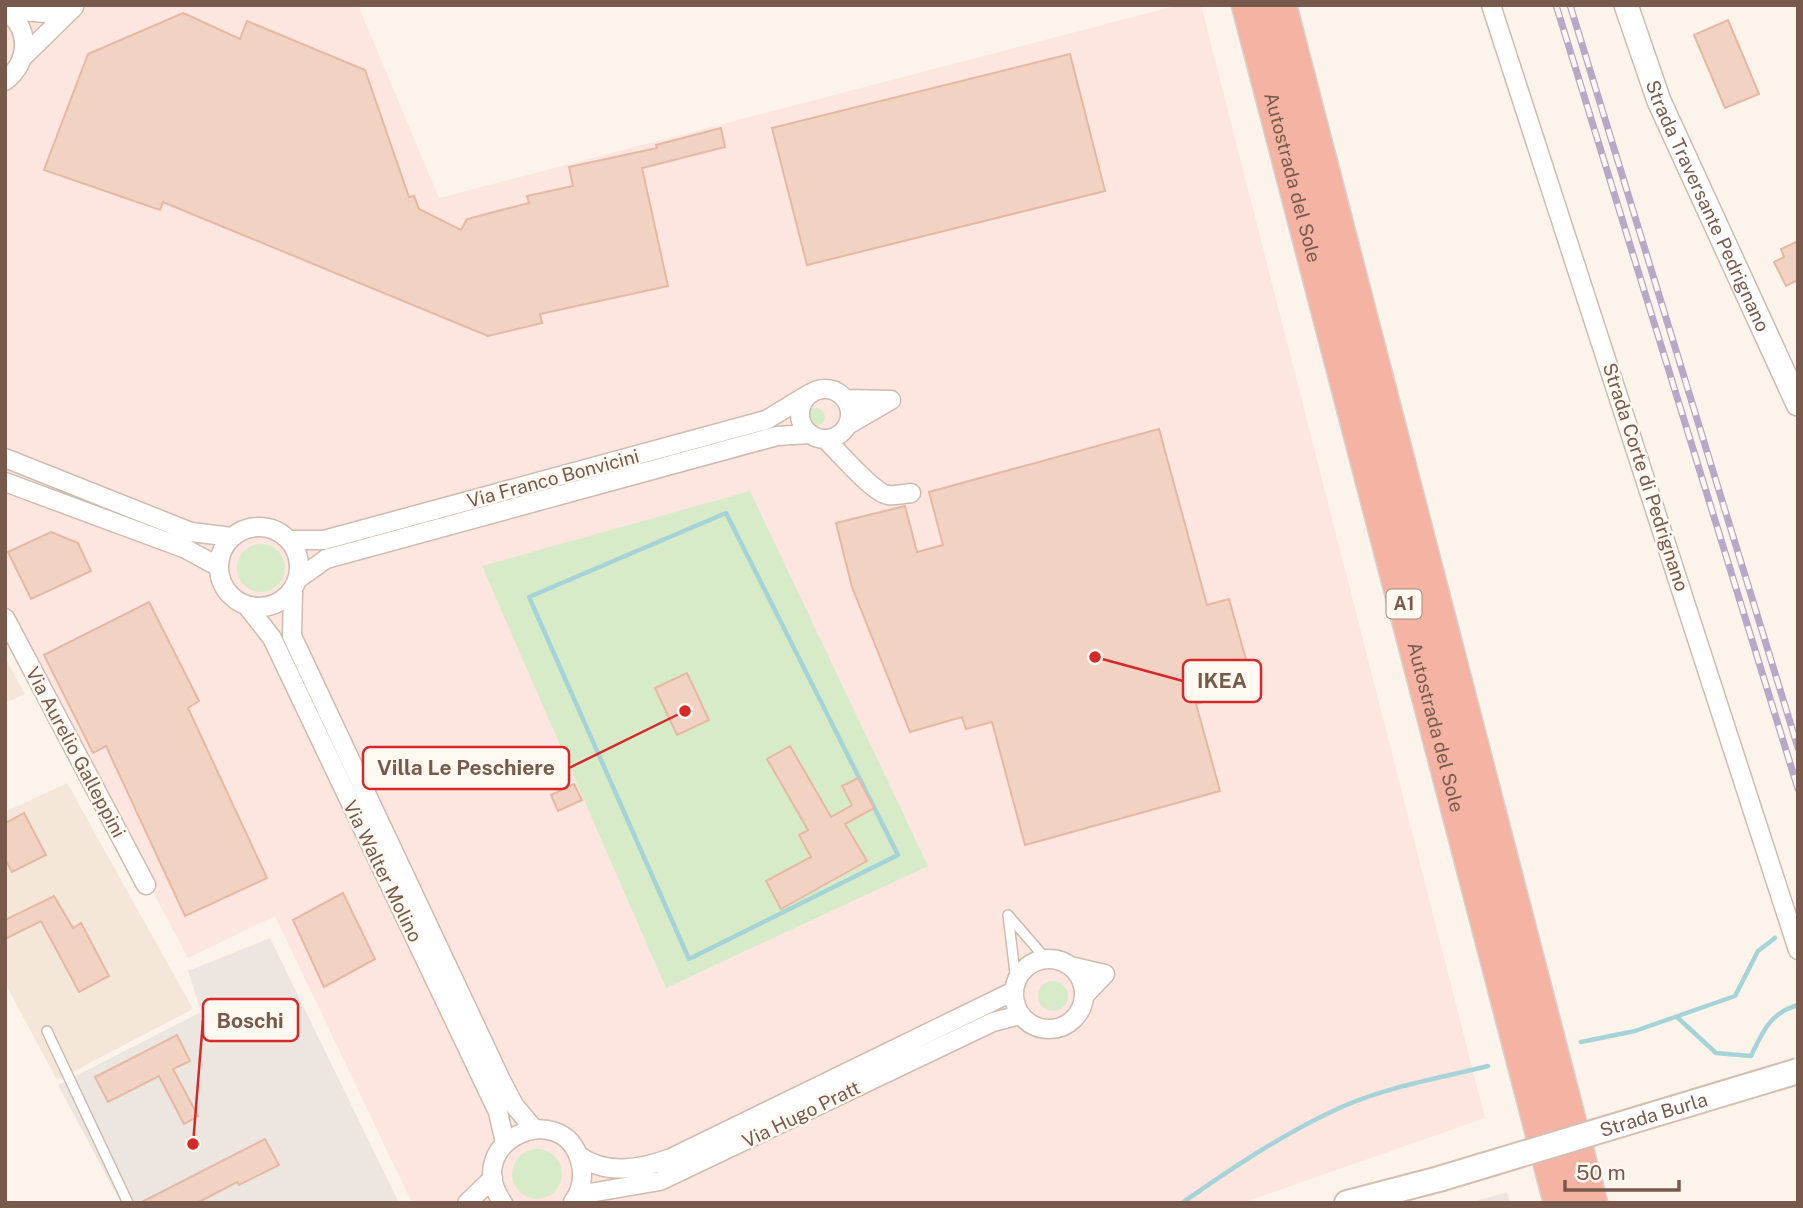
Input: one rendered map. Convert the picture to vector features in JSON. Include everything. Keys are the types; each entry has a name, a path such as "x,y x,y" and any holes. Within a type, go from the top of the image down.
{"highway":[{"name":"Autostrada del Sole","path":"1248,5 1560,1203"},
{"name":"Autostrada del Sole","path":"1280,5 1591,1203"}],"main road":[{"name":"Strada Burla","path":"1347,1203 1439,1179 1798,1071"}],"street":[{"name":"Strada Corte di Pedrignano","path":"1491,5 1798,950"},
{"name":"Strada Traversante Pedrignano","path":"1626,5 1658,101 1798,404"},
{"path":"6,10 47,13 76,6"},
{"path":"8,82 23,57 76,6"},
{"path":"6,10 20,26 25,47 23,57"},
{"path":"849,460 846,427 850,412 846,399 840,393 824,388 809,394 803,400 799,415 817,436 849,460 871,487 889,496 911,493"},
{"name":"Via Franco Bonvicini","path":"289,540 324,540 766,420 809,394"},
{"name":"Via Franco Bonvicini","path":"295,585 326,559 777,436 817,436 846,427 891,400 846,399"},
{"path":"5,458 25,469 191,532 232,537 255,527 268,528 289,540"},
{"path":"5,482 186,549 219,567 220,556 232,537"},
{"name":"Via Walter Molino","path":"289,540 299,558 292,636 501,1080 514,1105 534,1129"},
{"name":"Via Walter Molino","path":"219,567 226,591 247,606 278,650 498,1112 505,1143"},
{"path":"247,606 267,607 277,604 295,585"},
{"name":"Via Aurelio Galleppini","path":"5,618 146,886"},
{"path":"1046,959 1070,966 1078,975 1084,996 1075,1018 1056,1029 1036,1028 1020,1015 1015,986 1028,966 1046,959"},
{"name":"Via Hugo Pratt","path":"534,1129 558,1133 578,1155 598,1167 612,1169 663,1161 1015,986"},
{"name":"Via Hugo Pratt","path":"575,1199 660,1181 992,1022 1020,1015"},
{"path":"503,1203 493,1178 496,1157 505,1143 520,1132 534,1129"},
{"path":"575,1199 583,1169 578,1155"},
{"path":"467,1203 493,1178"}],"lane":[{"path":"1015,986 1007,915 1046,959"},
{"path":"47,1031 128,1203"}],"shaded area":[{"path":"49,5 358,5 439,198 1179,5 1201,5 1485,1118 1242,1203 412,1203 275,916 188,958 5,611 5,26"},
{"path":"5,658 25,694 5,703"},
{"path":"67,783 193,1009 57,1080 5,983 5,812"},
{"path":"270,938 399,1203 121,1203 58,1085 201,1012 188,971"},
{"path":"1507,1192 1510,1203 1469,1203"}],"green space":[{"path":"816,408 822,411 825,417 822,423 816,426 810,423 807,417 810,411"},
{"path":"750,491 928,866 666,988 482,566"},
{"path":"261,544 270,545 278,551 284,559 284,577 278,585 270,591 261,592 252,591 244,585 238,577 237,568 238,559 244,551 252,545"},
{"path":"1053,981 1064,985 1068,996 1064,1007 1053,1011 1042,1007 1038,996 1042,985"},
{"path":"537,1149 554,1157 562,1174 554,1191 537,1199 520,1191 512,1174 520,1157"}],"building":[{"path":"183,13 240,39 247,21 365,70 409,197 414,196 419,209 461,230 467,219 529,203 527,196 573,186 569,167 657,148 656,145 721,128 725,147 642,168 668,286 540,314 542,323 488,336 163,202 160,210 44,170 88,54"},
{"path":"1728,20 1759,94 1725,108 1694,35"},
{"path":"1070,54 1105,191 807,265 772,128"},
{"path":"1798,241 1798,280 1786,286 1774,262 1784,257 1781,249"},
{"path":"1159,429 1207,605 1229,599 1254,688 1196,704 1220,791 1025,845 992,722 966,729 962,717 910,732 852,587 836,523 905,506 917,552 943,545 929,492"},
{"path":"51,532 78,543 91,571 31,599 8,552"},
{"path":"149,602 199,701 188,708 267,878 185,916 106,746 93,753 44,655"},
{"path":"687,673 709,720 677,735 655,688"},
{"path":"790,746 831,817 852,805 842,786 858,778 874,808 845,824 867,861 781,909 766,881 811,857 799,835 808,830 767,759"},
{"path":"574,784 582,800 558,811 551,795"},
{"path":"24,813 46,855 12,872 5,859 5,823"},
{"path":"343,893 375,959 324,987 293,920"},
{"path":"54,896 73,928 81,923 109,976 79,992 41,921 5,939 5,920"},
{"path":"177,1035 190,1061 173,1069 198,1116 184,1124 159,1076 108,1102 95,1077"},
{"path":"265,1139 279,1165 239,1185 237,1182 197,1203 140,1203"}],"waterway":[{"path":"726,513 898,855 689,959 529,597 726,513"},
{"path":"1581,1042 1635,1031 1735,996 1758,951 1775,938"},
{"path":"1677,1017 1716,1053 1751,1056 1768,1024 1788,1008 1798,1005"},
{"path":"1182,1203 1281,1138 1344,1106 1397,1088 1488,1066"}],"railway":[{"path":"1556,5 1798,789"},
{"path":"1570,5 1798,748"}],"place":[{"name":"IKEA","path":"1095,657"},
{"name":"Villa Le Peschiere","path":"685,711"},
{"name":"Boschi","path":"193,1144"}]}
